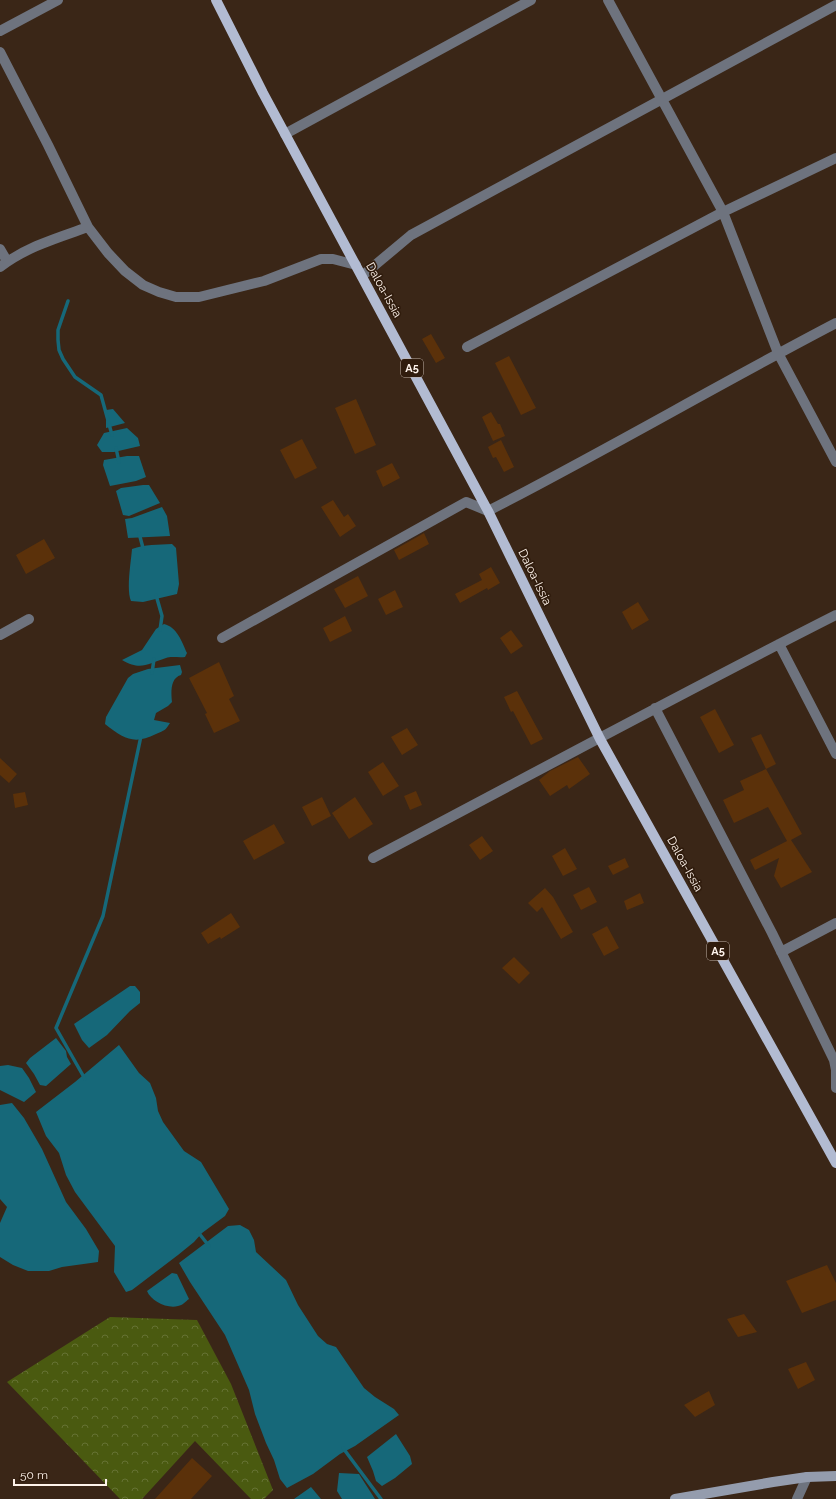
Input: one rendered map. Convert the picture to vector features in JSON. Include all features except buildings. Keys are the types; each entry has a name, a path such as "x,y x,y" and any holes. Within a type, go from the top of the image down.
{"main road":[{"name":"Daloa-Issia","path":"216,0 285,134 488,511 600,739 836,1163"}],"street":[{"path":"0,31 58,0"},
{"path":"285,134 531,0"},
{"path":"608,0 722,212 778,353 836,462"},
{"path":"362,276 411,235 836,6"},
{"path":"0,52 88,227 108,253 142,285 176,297 199,298 264,280 321,259 333,259 356,265"},
{"path":"466,347 722,212 836,158"},
{"path":"0,249 4,264 15,256 36,246 88,227"},
{"path":"222,638 466,502 488,511 836,323"},
{"path":"373,858 600,739 655,708 836,616"},
{"path":"0,635 29,619"},
{"path":"779,644 836,754"},
{"path":"655,708 782,952 834,1060 836,1070 836,1088"},
{"path":"782,952 836,923"},
{"path":"675,1499 807,1477 836,1476"},
{"path":"797,1499 807,1477"}],"green space":[{"path":"110,1317 197,1320 231,1384 273,1490 264,1499 251,1499 195,1441 142,1499 120,1499 7,1382"}],"water":[{"path":"113,409 125,423 106,428 106,410"},
{"path":"127,428 138,438 140,446 114,452 102,452 97,445 104,433"},
{"path":"127,456 139,456 146,477 136,481 110,486 103,465 104,460"},
{"path":"149,485 160,503 129,516 123,515 116,491 121,488"},
{"path":"162,507 167,516 170,536 128,538 125,519 132,518"},
{"path":"172,544 176,548 179,584 177,594 143,602 131,601 129,583 132,549 147,545"},
{"path":"164,624 176,632 187,653 185,657 168,657 139,666 122,660 142,650 156,629"},
{"path":"180,665 182,672 181,675 173,682 172,702 156,713 154,720 170,723 167,728 148,737 135,740 124,737 105,724 106,717 128,678 133,674 148,669"},
{"path":"130,986 135,986 140,992 140,1003 130,1011 107,1035 89,1048 82,1040 74,1024"},
{"path":"56,1038 66,1051 67,1057 71,1064 46,1086 40,1085 26,1063 30,1058"},
{"path":"119,1045 139,1073 150,1083 156,1098 158,1111 163,1122 184,1151 201,1162 229,1209 225,1216 202,1233 194,1242 178,1255 132,1290 126,1292 114,1272 115,1246 75,1192 66,1175 59,1153 46,1136 36,1112"},
{"path":"8,1065 22,1068 36,1092 24,1102 0,1090 0,1066"},
{"path":"12,1103 24,1118 42,1149 66,1202 86,1229 99,1251 98,1262 62,1267 49,1271 28,1271 13,1265 0,1257 0,1223 7,1207 0,1199 0,1105"},
{"path":"240,1225 249,1230 254,1240 256,1252 286,1280 298,1305 318,1336 327,1344 336,1347 364,1388 394,1409 399,1415 355,1446 340,1454 313,1474 287,1488 280,1479 274,1460 255,1414 249,1390 225,1335 179,1263 228,1226"},
{"path":"172,1273 177,1274 189,1299 181,1305 174,1307 164,1305 156,1301 147,1291"},
{"path":"396,1434 410,1456 412,1464 395,1478 382,1486 376,1481 367,1457"},
{"path":"339,1473 359,1474 375,1499 342,1499 337,1491"},
{"path":"311,1487 321,1499 294,1499"}],"waterway":[{"path":"68,301 58,330 59,350 75,377 101,395 112,435"},
{"path":"116,448 119,462"},
{"path":"139,533 143,548"},
{"path":"156,595 162,616 160,630"},
{"path":"152,673 154,659"},
{"path":"85,1079 56,1028 103,916 141,736"},
{"path":"198,1232 209,1246"},
{"path":"343,1448 381,1499"}]}
